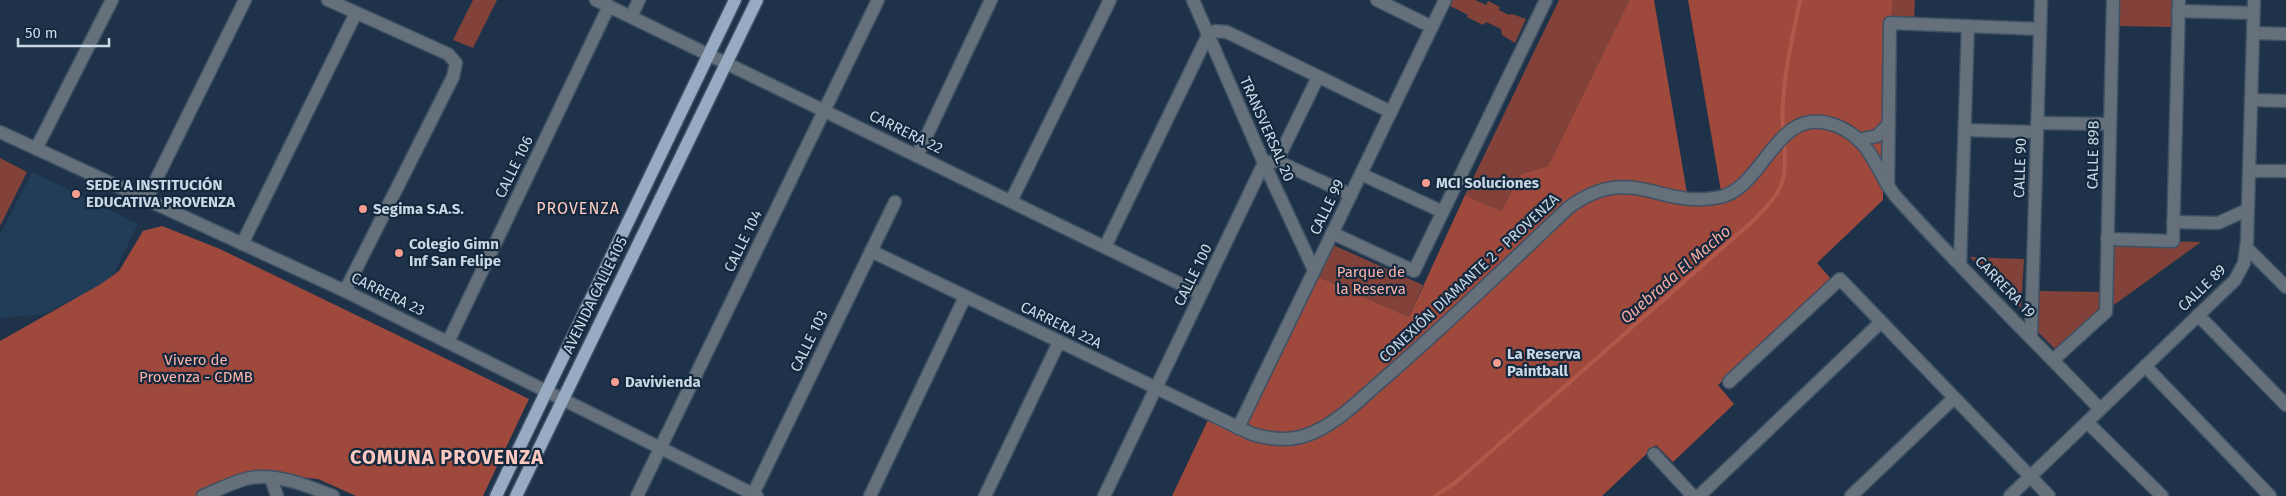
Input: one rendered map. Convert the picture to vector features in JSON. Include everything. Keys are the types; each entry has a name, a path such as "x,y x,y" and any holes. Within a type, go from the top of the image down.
{"main road":[{"name":"AVENIDA CALLE 105","path":"496,496 735,0"},
{"name":"AVENIDA CALLE 105","path":"516,496 757,0"}],"street":[{"path":"36,149 112,0"},
{"path":"146,200 245,0"},
{"path":"328,0 448,54 454,60 456,68 345,291"},
{"name":"CARRERA 22","path":"596,0 1201,294"},
{"path":"631,17 639,0"},
{"name":"CALLE 104","path":"637,496 878,0"},
{"path":"917,156 992,0"},
{"path":"1011,202 1110,0"},
{"name":"TRANSVERSAL 20","path":"1193,0 1264,163 1314,270"},
{"path":"1377,0 1432,27"},
{"name":"CALLE 99","path":"1238,428 1445,0"},
{"path":"1332,233 1414,271 1546,0"},
{"name":"CALLE 90","path":"2031,337 2041,0"},
{"name":"CALLE 89B","path":"2053,360 2106,312 2113,0"},
{"name":"CALLE 89","path":"2010,496 2239,274 2244,263 2246,246 2254,0"},
{"path":"2107,239 2173,241 2178,5 2253,13"},
{"name":"CALLE 106","path":"448,342 609,6"},
{"path":"242,244 356,13"},
{"path":"1888,186 1890,23 2040,29"},
{"path":"1960,264 1968,26"},
{"path":"1106,247 1208,35 1215,31 1227,32 1391,112"},
{"path":"2253,33 2286,34"},
{"path":"1278,161 1318,77"},
{"path":"2251,100 2286,100"},
{"name":"CONEXIÓN DIAMANTE 2 - PROVENZA","path":"1238,428 1264,438 1292,439 1315,432 1332,422 1443,327 1568,208 1580,199 1606,189 1632,186 1688,200 1722,197 1734,191 1746,181 1777,144 1791,131 1800,124 1811,122 1828,122 1844,129 1858,140 1868,150 1888,186"},
{"path":"1858,140 1877,136 1889,124"},
{"path":"1965,130 2110,124"},
{"name":"CARRERA 23","path":"0,132 345,291 755,495"},
{"path":"1264,163 1278,161 1351,195"},
{"name":"CALLE 100","path":"1104,496 1264,163"},
{"path":"2248,171 2286,171"},
{"path":"1361,174 1443,212"},
{"name":"CARRERA 19","path":"1888,186 1897,199 2100,409"},
{"name":"CALLE 103","path":"755,495 894,202"},
{"path":"2174,222 2218,223 2247,210"},
{"path":"2246,246 2286,287"},
{"name":"CARRERA 22A","path":"871,251 1238,428"},
{"path":"1729,382 1840,279 2048,496"},
{"path":"870,496 965,297"},
{"path":"2198,315 2286,405"},
{"path":"1654,454 1700,495 1881,322"},
{"path":"985,496 1059,342"},
{"path":"2145,366 2270,496"},
{"path":"1851,496 1954,398"},
{"path":"2087,422 2162,496"},
{"path":"203,496 250,478 271,478 311,487 333,496"},
{"path":"271,478 277,496"}],"shaded area":[{"path":"32,172 138,224 109,283 44,314 0,318 0,235"}],"green space":[{"path":"473,0 497,0 473,48 453,40"},
{"path":"1452,0 1475,0 1486,5 1488,1 1500,7 1499,10 1509,15 1512,14 1526,19 1515,43 1502,35 1501,29 1486,22 1483,25 1450,6"},
{"path":"1559,0 1629,0 1548,166 1521,174 1501,211 1465,195"},
{"path":"1629,0 1654,0 1688,199 1722,197 1688,0 1893,0 1892,18 1884,18 1883,200 1817,263 1831,279 1718,385 1734,404 1673,462 1656,445 1602,496 1172,496 1208,420 1241,436 1319,277 1409,317 1465,195 1501,211 1521,174 1548,166"},
{"path":"1893,0 1915,0 1914,19 1892,18"},
{"path":"2117,0 2174,0 2173,27 2117,26"},
{"path":"0,158 27,172 0,226"},
{"name":"Vivero de Provenza - CDMB","path":"162,226 220,249 529,399 483,496 356,496 318,479 255,473 196,496 0,496 0,341 101,284 119,271 143,231"},
{"path":"2111,240 2201,242 2111,307"},
{"name":"Parque de la Reserva","path":"1333,245 1423,285 1409,317 1319,277"},
{"path":"1970,257 2024,259 2021,308"},
{"path":"2037,291 2106,292 2106,312 2059,353 2035,329"}],"waterway":[{"name":"Quebrada El Macho","path":"1783,134 1782,117 1785,83 1800,0"},
{"name":"Quebrada El Macho","path":"1435,496 1455,483 1753,221 1771,201 1781,185 1785,167 1784,141"}],"place":[{"name":"MCI Soluciones","path":"1426,183"},
{"name":"SEDE A INSTITUCIÓN EDUCATIVA PROVENZA","path":"76,194"},
{"name":"Segima S.A.S.","path":"363,209"},
{"name":"Colegio Gimn Inf San Felipe","path":"399,253"},
{"name":"La Reserva Paintball","path":"1497,363"},
{"name":"Davivienda","path":"615,382"}],"district":[{"name":"PROVENZA","path":"578,208"},
{"name":"COMUNA PROVENZA","path":"447,457"}]}
